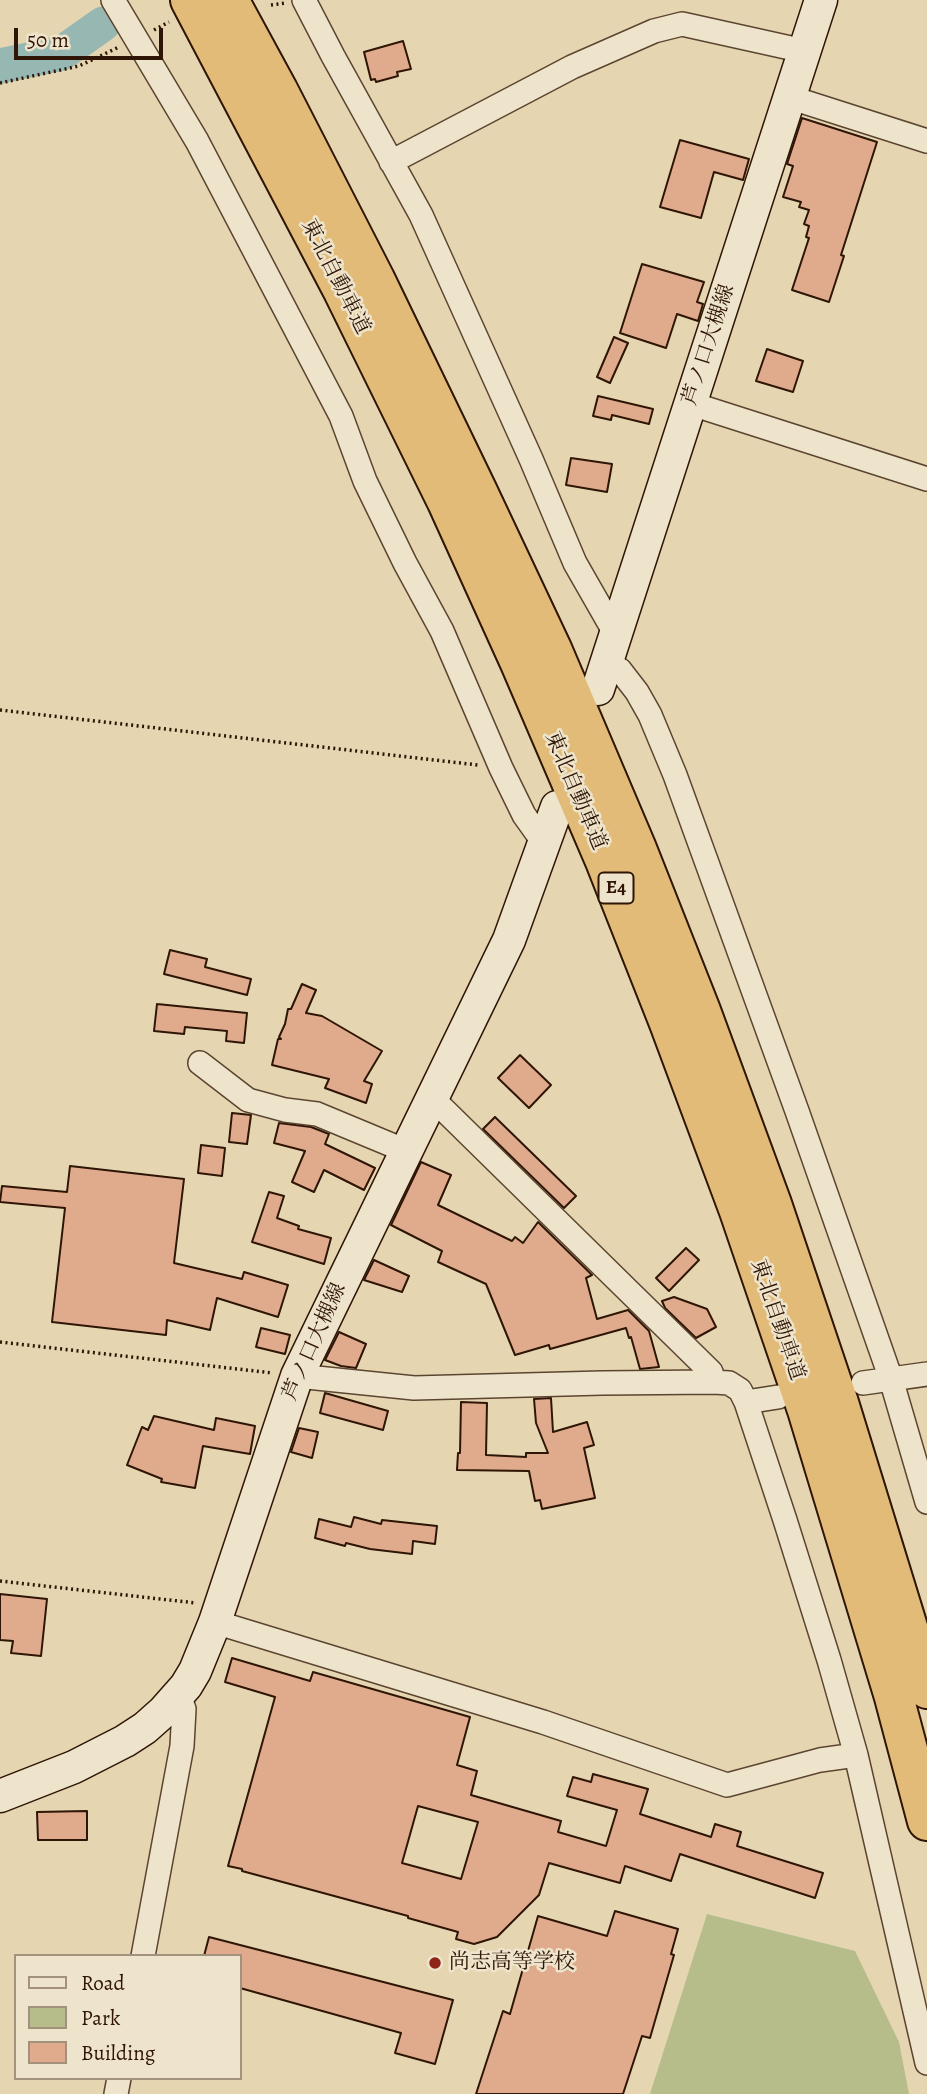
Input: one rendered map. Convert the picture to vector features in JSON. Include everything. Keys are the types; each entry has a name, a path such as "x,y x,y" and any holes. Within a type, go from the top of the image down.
{"highway":[{"name":"東北自動車道","path":"190,0 343,291 447,502 605,861 670,1023 739,1211 807,1410 890,1683 927,1821"},
{"name":"東北自動車道","path":"229,0 375,279 478,490 552,649 637,849 701,1010 772,1204 847,1428 927,1689"}],"main road":[{"name":"芦ノ口大槻線","path":"606,662 821,0"},
{"name":"芦ノ口大槻線","path":"0,1796 106,1752 145,1728 177,1697 195,1671 218,1614 297,1376 509,940 557,807"}],"street":[{"path":"113,0 197,141 341,416 365,481 442,631 501,768 524,814 544,843"},
{"path":"304,0 421,215 575,563 606,662 620,670 636,692 650,715 675,775 891,1379 927,1502"},
{"path":"391,162 572,67 663,29 682,24 804,51"},
{"path":"789,97 927,141"},
{"path":"690,403 927,479"},
{"path":"200,1063 248,1100 285,1110 317,1114 406,1151"},
{"path":"432,1098 711,1372 713,1382"},
{"path":"863,1383 927,1374"},
{"path":"297,1376 414,1388 602,1382 713,1382 729,1383 740,1390 829,1660 856,1755 927,2063"},
{"path":"746,1402 778,1397"},
{"path":"218,1614 727,1785 820,1760 856,1755"},
{"path":"143,1954 182,1746 184,1709 177,1697"}],"path":[{"path":"0,83 79,66 137,37"},
{"path":"0,710 501,768"},
{"path":"0,1342 297,1376"},
{"path":"0,1581 218,1614"}],"green space":[{"path":"707,1914 855,1951 899,2042 909,2094 650,2094"}],"building":[{"path":"403,41 411,69 397,72 398,76 376,82 375,79 371,80 364,52"},
{"path":"802,118 877,142 829,302 792,290 809,238 806,237 809,226 804,224 809,210 799,207 801,202 783,197 793,166 787,164"},
{"path":"680,140 749,159 743,180 714,172 701,218 660,207"},
{"path":"642,264 704,282 697,302 703,304 698,321 677,314 666,348 620,333"},
{"path":"614,337 628,343 610,383 597,377"},
{"path":"767,349 803,361 793,392 756,381"},
{"path":"598,396 653,409 649,424 612,415 611,420 593,416"},
{"path":"571,458 612,464 607,492 566,485"},
{"path":"170,950 207,959 205,967 251,979 247,995 164,974"},
{"path":"302,984 316,990 306,1013 322,1016 382,1051 364,1081 372,1084 366,1103 325,1088 329,1079 272,1065 288,1009 291,1009"},
{"path":"157,1004 247,1013 244,1043 226,1041 227,1031 185,1027 184,1034 154,1031"},
{"path":"520,1055 551,1085 529,1108 498,1078"},
{"path":"232,1113 251,1115 247,1144 229,1142"},
{"path":"495,1117 576,1196 564,1208 483,1129"},
{"path":"279,1123 311,1127 329,1134 325,1144 375,1168 364,1190 324,1170 314,1192 292,1182 305,1151 274,1143"},
{"path":"201,1145 225,1148 222,1176 198,1173"},
{"path":"421,1162 451,1175 438,1205 512,1241 515,1237 523,1243 538,1222 592,1275 586,1278 597,1319 628,1310 649,1331 659,1367 640,1369 626,1328 550,1349 549,1345 515,1355 486,1284 438,1262 442,1251 391,1225"},
{"path":"70,1166 184,1179 174,1263 242,1279 244,1272 288,1285 278,1317 217,1298 210,1330 167,1320 166,1335 52,1322 65,1208 0,1202 2,1186 67,1192"},
{"path":"269,1192 284,1196 277,1218 299,1226 298,1229 331,1238 324,1264 252,1242"},
{"path":"686,1248 699,1260 669,1291 656,1278"},
{"path":"374,1260 409,1276 402,1292 364,1280"},
{"path":"674,1297 707,1309 716,1327 696,1338 665,1308 662,1301"},
{"path":"261,1328 290,1335 285,1354 256,1347"},
{"path":"339,1332 366,1344 356,1368 325,1360"},
{"path":"325,1393 388,1411 383,1430 320,1413"},
{"path":"551,1398 553,1432 587,1422 594,1445 584,1448 595,1498 542,1509 540,1500 535,1501 529,1471 457,1470 461,1402 487,1403 486,1455 526,1457 526,1453 548,1453 536,1423 534,1399"},
{"path":"154,1416 214,1430 216,1418 255,1426 250,1454 203,1446 195,1488 161,1482 162,1479 127,1465 142,1427 148,1430"},
{"path":"299,1428 318,1432 312,1458 291,1452"},
{"path":"354,1517 381,1524 382,1520 437,1526 435,1544 413,1541 412,1554 346,1543 345,1546 315,1538 319,1519 351,1527"},
{"path":"0,1594 47,1599 41,1656 11,1653 13,1641 0,1640"},
{"path":"232,1658 310,1681 313,1672 470,1717 457,1765 477,1771 471,1795 561,1821 558,1832 606,1846 617,1810 567,1796 573,1777 591,1782 593,1774 648,1789 640,1814 711,1837 715,1824 741,1832 737,1846 823,1873 815,1898 680,1854 671,1881 625,1866 620,1883 549,1863 539,1895 497,1937 474,1944 456,1939 458,1932 408,1916 228,1866 275,1697 225,1682","holes":["418,1806 478,1822 461,1879 402,1863"]},
{"path":"87,1811 87,1840 38,1840 37,1812"},
{"path":"615,1911 678,1929 671,1954 674,1955 650,2038 642,2036 623,2094 476,2094 503,2011 510,2014 538,1916 607,1936"},
{"path":"209,1937 453,2000 435,2064 395,2053 401,2033 242,1989 242,1954 205,1954"}],"waterway":[{"path":"0,66 62,53 103,24"}],"place":[{"name":"尚志高等学校","path":"435,1963"}]}
